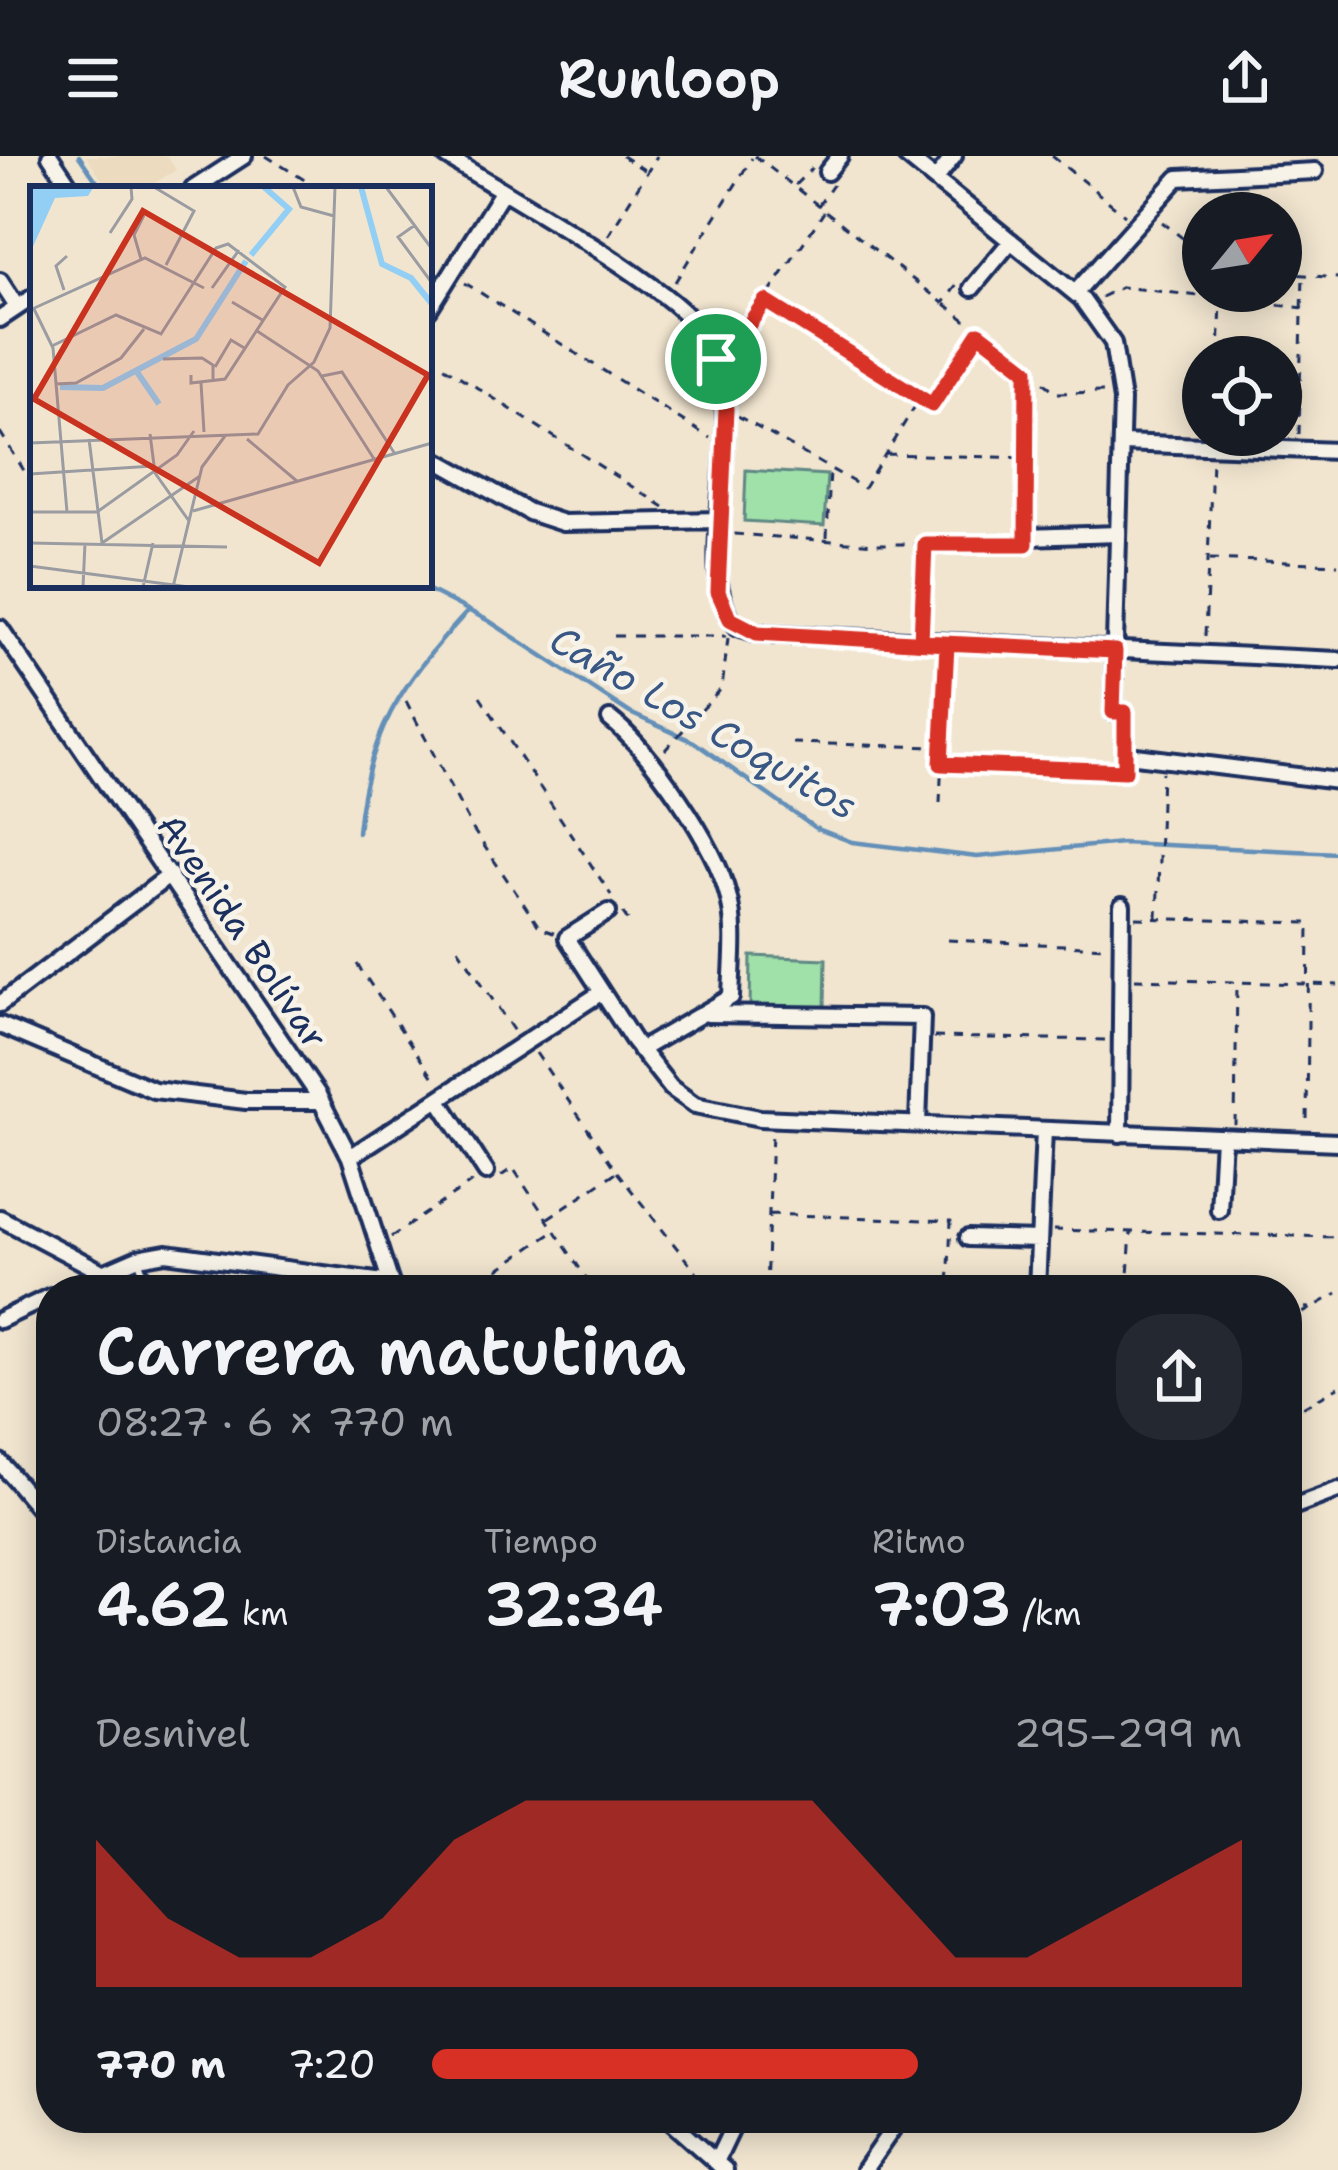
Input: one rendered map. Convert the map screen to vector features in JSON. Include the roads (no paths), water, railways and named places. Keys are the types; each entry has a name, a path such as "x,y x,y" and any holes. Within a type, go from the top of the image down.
{"street":[{"path":"50,156 70,186"},
{"path":"198,186 244,156"},
{"path":"827,172 840,156"},
{"path":"906,156 1075,292 1090,306 1113,343 1122,392 1113,712"},
{"path":"935,179 954,156"},
{"path":"450,157 665,298 703,332 716,359 726,409 718,592 730,619 757,633 1338,660"},
{"path":"1075,292 1147,209 1184,176 1315,171"},
{"path":"432,304 502,192"},
{"path":"972,288 1011,241"},
{"path":"0,281 17,307"},
{"path":"0,319 30,299"},
{"path":"1121,443 1338,451"},
{"path":"432,457 529,512 563,523 666,522 721,527"},
{"path":"1026,537 1118,534"},
{"name":"Avenida Bolívar","path":"0,628 321,1101 350,1157 388,1275"},
{"path":"610,718 648,760 715,862 728,895 731,997 640,1050"},
{"path":"1136,756 1338,781"},
{"path":"0,975 6,998 170,875"},
{"path":"608,912 567,938 640,1050 671,1088 695,1105 773,1118 1338,1142"},
{"path":"1120,1133 1122,912"},
{"path":"350,1157 602,992"},
{"path":"703,1014 922,1018 918,1123"},
{"path":"0,1024 154,1090 246,1101 321,1101"},
{"path":"442,1098 486,1172"},
{"path":"1037,1275 1044,1130"},
{"path":"1219,1210 1229,1138"},
{"path":"0,1218 102,1272"},
{"path":"968,1238 1039,1235"},
{"path":"96,1275 166,1253 312,1275"},
{"path":"0,1320 36,1303"},
{"path":"0,1462 36,1505"},
{"path":"1302,1503 1338,1490"},
{"path":"683,2133 721,2166 732,2133"},
{"path":"864,2170 890,2133"}],"lane":[{"path":"138,1258 144,1275"}],"waterway":[{"name":"Caño Los Coquitos","path":"79,156 100,186"},
{"name":"Caño Los Coquitos","path":"425,588 489,621 630,713 694,742 815,828 852,842 977,857 1122,843 1338,853"},
{"path":"358,832 370,766 391,712 423,663 467,612"}]}
